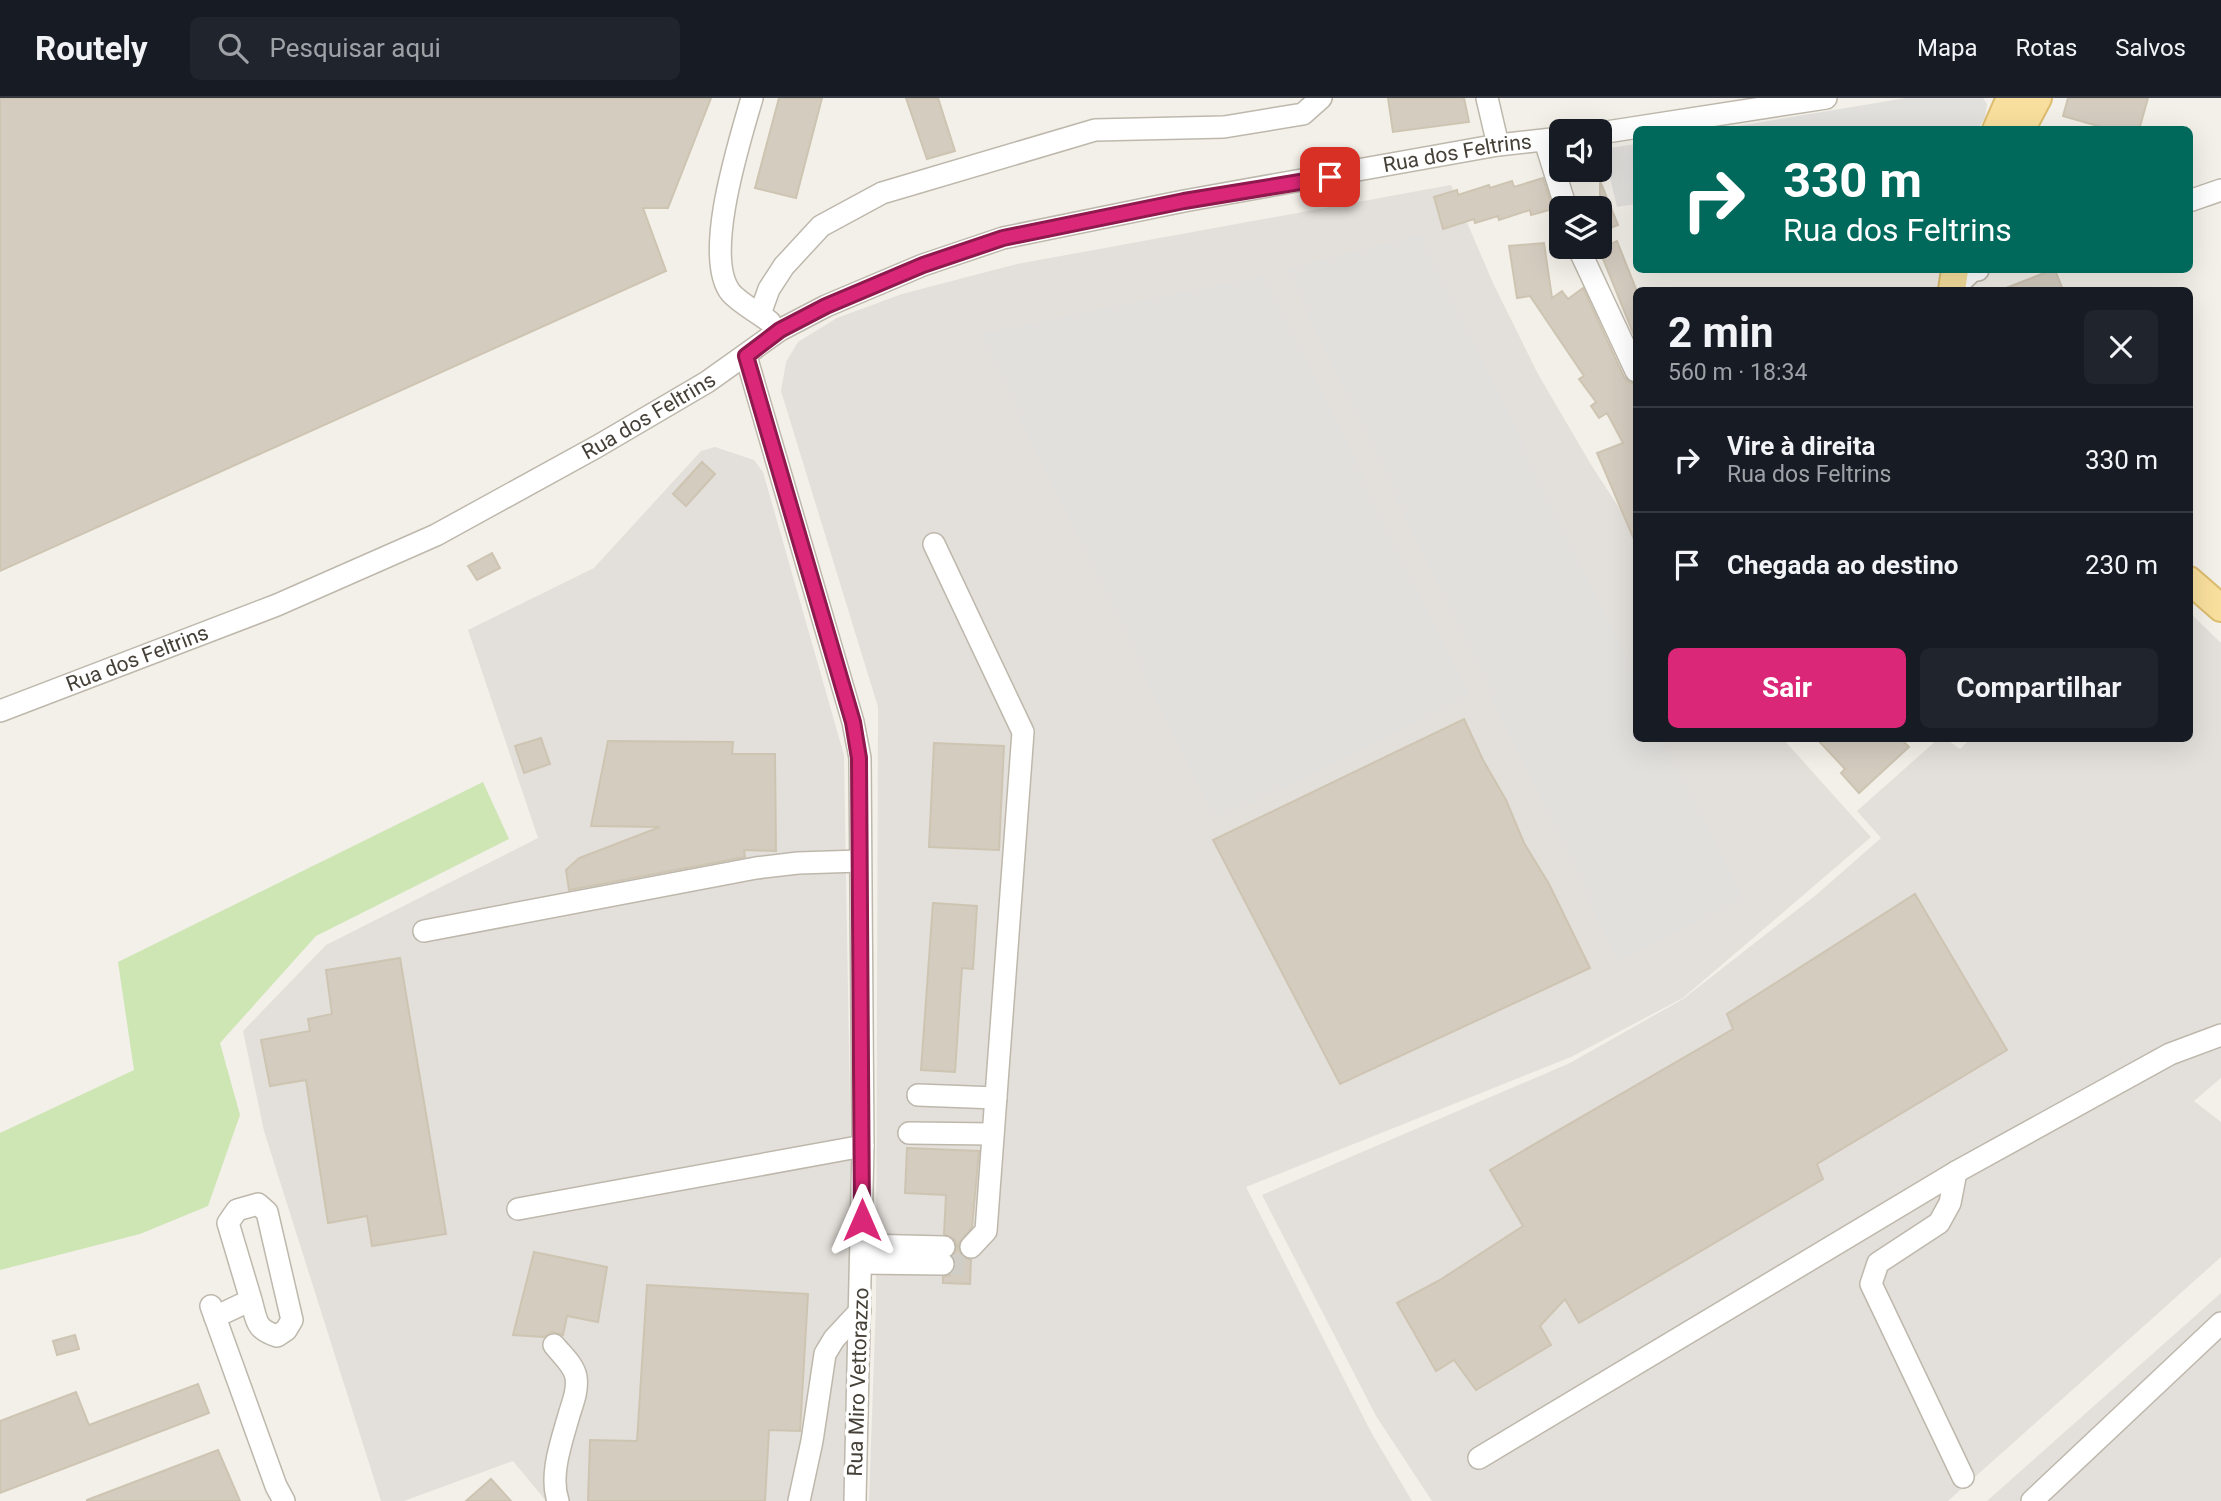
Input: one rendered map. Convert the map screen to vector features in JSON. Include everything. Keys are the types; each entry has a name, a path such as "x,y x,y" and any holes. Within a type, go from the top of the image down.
{"main road":[{"path":"1998,126 2010,98"},
{"path":"2023,126 2038,98"},
{"path":"1955,287 1966,273"},
{"path":"2193,584 2221,608"},
{"path":"2193,600 2221,625"}],"street":[{"path":"752,98 730,171 720,251 722,274 731,293 780,330"},
{"path":"760,314 769,289 784,266 821,226 882,193 1095,130 1224,127 1321,98"},
{"path":"1488,98 1498,145"},
{"path":"1640,126 1826,98"},
{"path":"1612,130 1633,127"},
{"name":"Rua dos Feltrins","path":"0,711 277,605 436,536 707,382 780,330 826,306 923,265 1003,238 1184,201 1498,145 1549,140"},
{"path":"2193,200 2221,190"},
{"path":"1584,259 1633,365"},
{"name":"Rua Miro Vettorazzo","path":"746,356 853,722 859,758 863,1146 855,1501"},
{"path":"934,544 1023,733 986,1231 971,1247"},
{"path":"424,931 756,868 798,863 860,861"},
{"path":"1479,1458 1956,1172 2170,1054 2221,1035"},
{"path":"919,1096 996,1098"},
{"path":"909,1133 993,1134"},
{"path":"518,1209 863,1146"},
{"path":"1956,1172 1950,1203 1939,1223 1878,1263 1871,1284 1963,1477"},
{"path":"258,1204 267,1212 285,1287 292,1320 286,1330 277,1336 258,1327 251,1300 228,1223 237,1210 258,1204"},
{"path":"862,1254 944,1256"},
{"path":"251,1300 213,1310 276,1486 284,1501"},
{"path":"799,1501 812,1441 825,1354 834,1339 860,1311"},
{"path":"2032,1501 2221,1324"},
{"path":"554,1345 570,1363 576,1375 576,1392 556,1473 555,1493 558,1501"}],"shaded area":[{"path":"1906,98 1983,98 1987,104 1985,117 1980,126 1738,126"},
{"path":"1633,144 1633,204 1617,207 1611,182 1612,148"},
{"path":"1451,185 1493,283 1538,374 1633,529 1633,742 1786,742 1871,837 1683,998 1571,1057 1246,1187 1371,1432 1412,1501 869,1501 876,1302 878,707 781,391 786,362 798,342 837,318 902,294 1017,264"},
{"path":"1422,234 1633,672 1633,742 1667,742 1744,900 1618,961 1286,269"},
{"path":"1266,275 1470,697 1215,821 979,334"},
{"path":"715,447 754,460 763,472 844,755 851,1165 845,1501 546,1501 513,1461 404,1501 381,1501 264,1131 243,1031 326,945 538,838 468,630 594,568 701,451"},
{"path":"2193,616 2221,643 2221,1078 2194,1101 2221,1122 2221,1257 1948,1501 1432,1501 1376,1416 1262,1195 1570,1063 1683,999 1816,895 1881,838 1857,811 1935,742 1950,742 1960,749 1967,742 2193,742"},
{"path":"2221,1293 2221,1501 1987,1501"}],"green space":[{"path":"483,782 509,839 316,936 220,1043 240,1115 208,1206 140,1234 0,1270 0,1133 134,1070 118,962"}],"building":[{"path":"0,98 711,98 668,208 643,208 666,271 0,571"},
{"path":"779,98 822,98 796,198 755,188"},
{"path":"906,98 938,98 955,151 927,159"},
{"path":"1388,98 1464,98 1469,122 1393,132"},
{"path":"2068,98 2148,98 2140,126 2098,126 2063,116"},
{"path":"1543,178 1549,197 1549,210 1531,215 1530,210 1499,220 1498,216 1475,223 1474,219 1443,229 1434,197 1457,190 1458,195 1512,181 1514,187"},
{"path":"1600,182 1600,182 1606,196 1600,196"},
{"path":"1612,210 1618,225 1612,227"},
{"path":"1617,241 1635,287 1633,287 1633,333 1603,259 1612,259 1612,243"},
{"path":"1544,243 1552,298 1562,291 1568,299 1583,288 1624,377 1633,383 1633,537 1597,453 1623,443 1607,413 1599,418 1591,406 1596,402 1579,379 1584,376 1530,296 1517,298 1509,246"},
{"path":"2044,273 2056,273 2062,287 2009,287"},
{"path":"702,462 715,474 686,506 673,494"},
{"path":"492,553 500,568 477,580 468,566"},
{"path":"1464,719 1506,800 1524,843 1549,884 1590,968 1340,1084 1213,840"},
{"path":"541,738 550,764 524,773 515,746"},
{"path":"608,741 733,742 732,754 775,754 776,851 744,850 745,857 569,890 566,870 579,858 660,827 591,826"},
{"path":"1820,742 1904,742 1909,747 1859,793 1841,773 1845,769"},
{"path":"934,743 1004,746 999,850 929,847"},
{"path":"1915,894 2007,1050 1817,1164 1823,1179 1579,1323 1565,1299 1540,1326 1551,1345 1476,1390 1454,1360 1436,1371 1397,1303 1440,1280 1523,1226 1490,1170 1733,1029 1727,1014"},
{"path":"933,903 977,906 973,969 962,968 955,1072 921,1070"},
{"path":"400,958 446,1234 372,1246 367,1216 328,1223 306,1080 270,1086 261,1040 310,1031 308,1019 332,1014 326,970"},
{"path":"907,1148 979,1151 972,1227 958,1245 962,1256 971,1260 970,1284 943,1283 943,1277 955,1270 953,1256 957,1248 955,1240 944,1234 946,1195 905,1193"},
{"path":"534,1252 607,1267 598,1322 567,1316 563,1335 552,1332 544,1337 513,1335"},
{"path":"647,1285 808,1294 800,1431 769,1430 765,1501 588,1501 590,1440 637,1441"},
{"path":"75,1335 79,1349 57,1355 53,1341"},
{"path":"198,1384 209,1413 0,1493 0,1421 76,1392 89,1425"},
{"path":"218,1450 240,1501 87,1501 87,1500"},
{"path":"491,1479 511,1501 466,1501"}],"tunnel":[{"path":"943,1264 971,1265"}],"route":[{"path":"862,1220 859,758 853,722 746,356 780,330 826,306 923,265 1003,238 1184,201 1330,177"}]}
